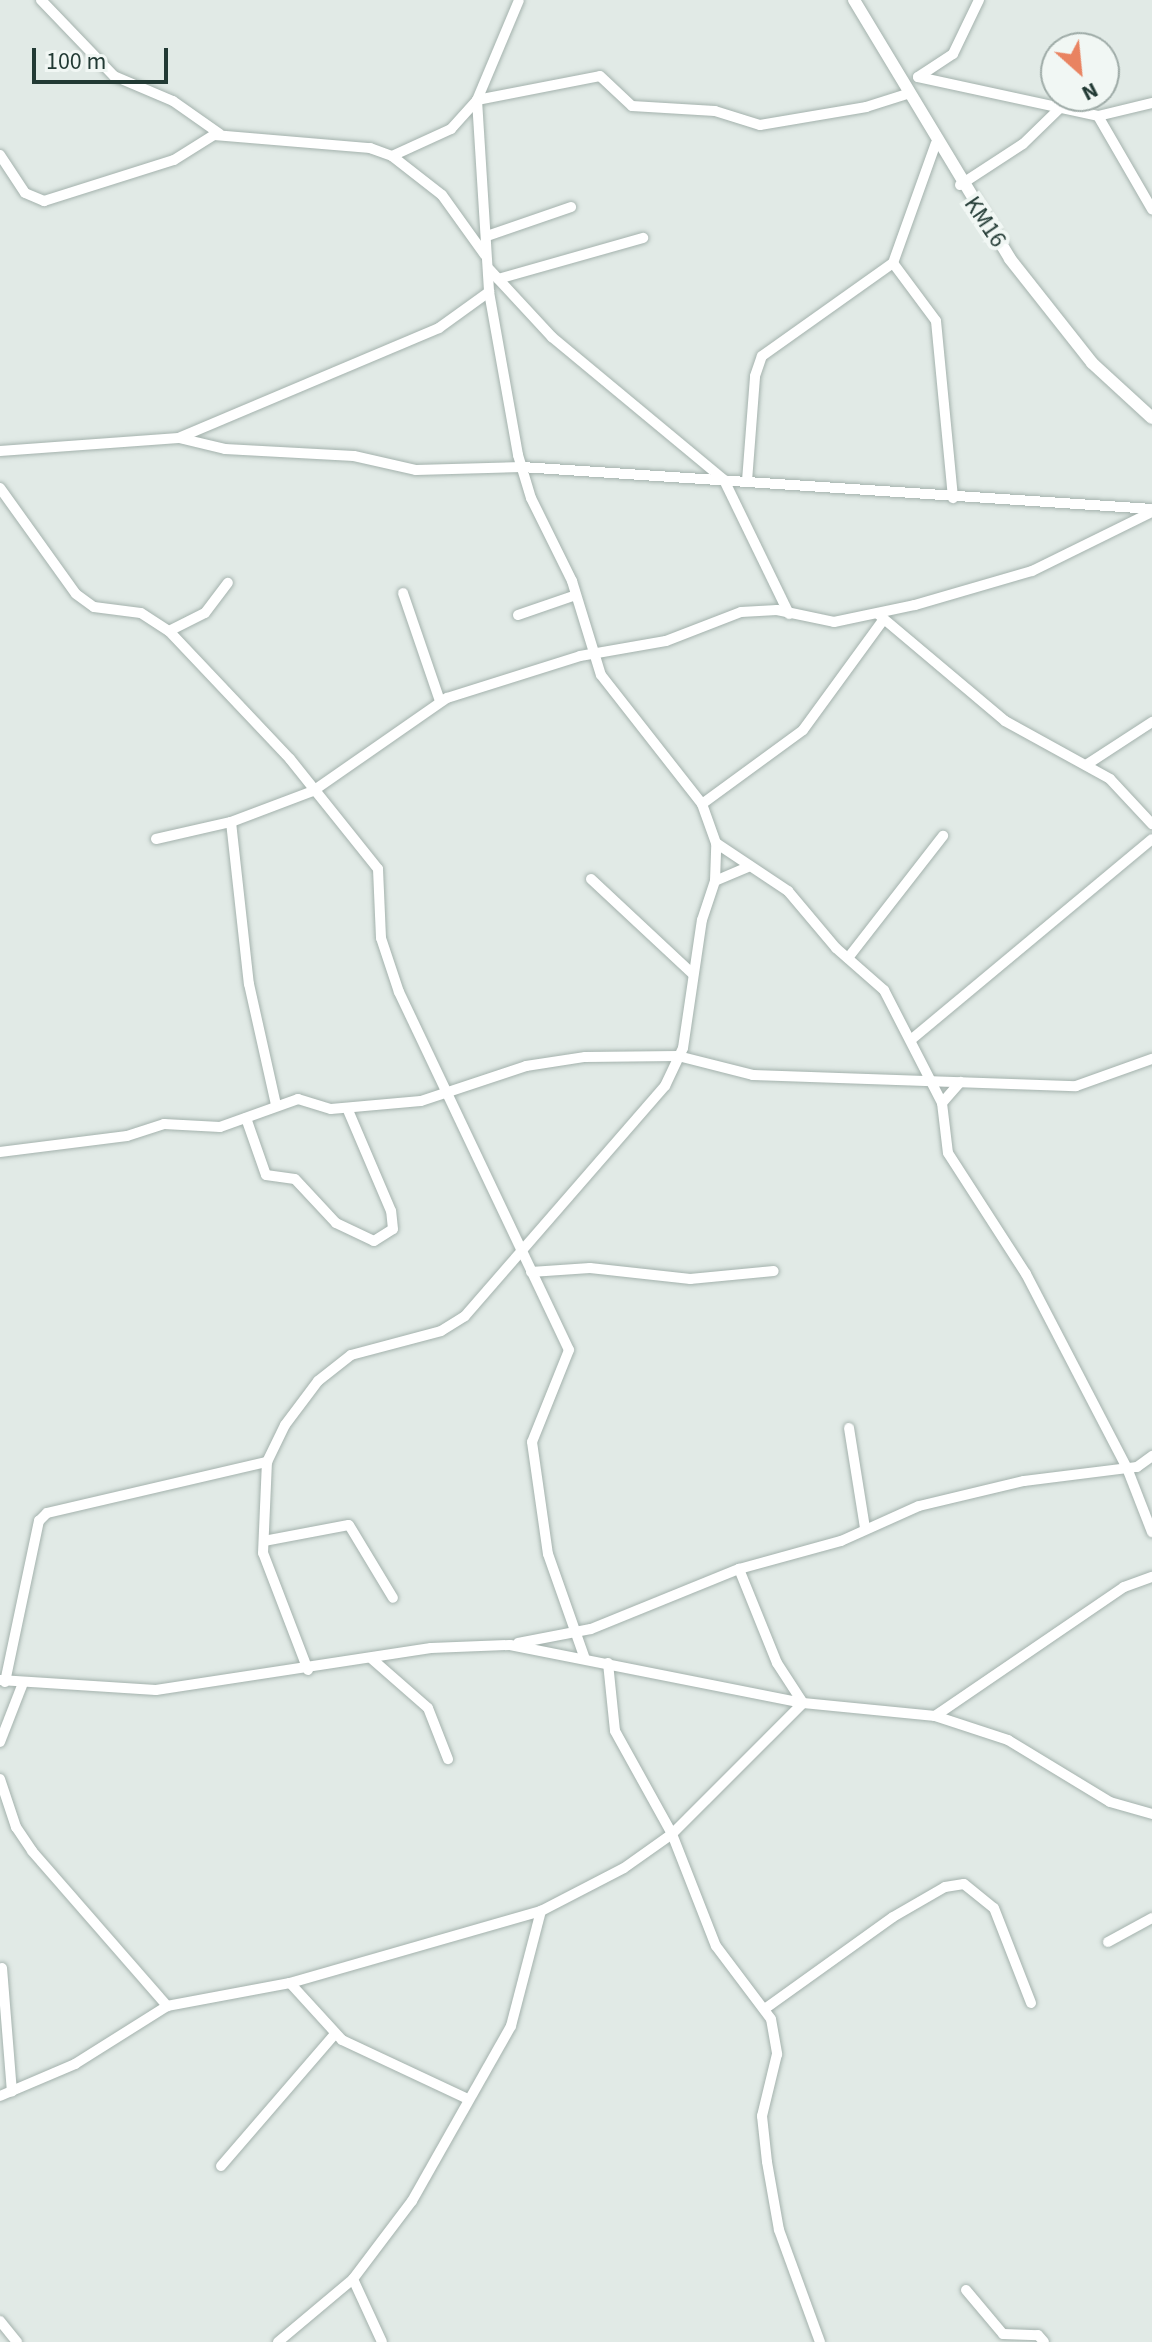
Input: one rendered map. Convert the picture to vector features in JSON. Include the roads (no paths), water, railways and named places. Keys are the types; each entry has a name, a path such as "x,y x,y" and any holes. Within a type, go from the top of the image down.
{"street":[{"path":"41,0 110,73 173,101 220,134 283,145 370,148 392,156 442,195 498,279 552,337 724,480 789,614"},
{"path":"392,156 451,129 477,100 519,0"},
{"name":"KM16","path":"854,0 960,185 1059,324 1152,418"},
{"path":"477,100 600,76 632,106 715,111 760,125 866,107 904,88 953,54 979,0"},
{"path":"918,77 1040,104"},
{"path":"308,1670 265,1563 267,1462 291,1415 332,1368 365,1347 454,1325 520,1245 665,1086 678,1056 715,881 716,843 702,804 618,704 593,658 576,595 522,467 489,292 477,100"},
{"path":"1079,112 1098,116 1152,103"},
{"path":"960,185 1023,144 1056,112"},
{"path":"1098,116 1152,209"},
{"path":"0,155 25,193 44,201 174,160 220,134"},
{"path":"747,481 755,376 762,356 893,263 936,143"},
{"path":"487,236 571,207"},
{"path":"498,279 643,238"},
{"path":"893,263 936,321 953,498"},
{"path":"179,438 439,328 489,292"},
{"path":"0,451 179,438 225,449 354,456 416,470 522,467 1152,511"},
{"path":"0,488 86,603 141,613 169,631 241,703 378,869 381,938 399,992 569,1350 532,1442 548,1554 585,1659"},
{"path":"156,839 231,822 313,791 440,701 580,656 593,658 678,637 741,612 789,614 834,622 881,616 1021,575 1152,511"},
{"path":"169,631 205,613 228,583"},
{"path":"403,593 440,701"},
{"path":"518,615 576,595"},
{"path":"881,616 1005,721 1086,765 1124,790 1152,823 1151,839 912,1039"},
{"path":"702,804 803,730 881,616"},
{"path":"1086,765 1152,722"},
{"path":"231,822 249,984 276,1105"},
{"path":"848,958 943,836"},
{"path":"716,843 788,891 848,958 884,990 912,1039 929,1082 942,1103 948,1153 1026,1274 1127,1468 1152,1532"},
{"path":"715,881 750,866"},
{"path":"591,879 693,974"},
{"path":"0,1152 127,1136 164,1124 208,1129 298,1099 347,1108 446,1092 553,1061 678,1056 753,1075 1076,1086 1152,1059"},
{"path":"942,1103 960,1082"},
{"path":"246,1118 266,1175 295,1179 336,1223 374,1241 393,1229 391,1211 347,1108"},
{"path":"531,1272 590,1268 690,1279 774,1271"},
{"path":"849,1428 865,1528"},
{"path":"267,1462 47,1513 39,1521 3,1681 156,1690 308,1670 431,1648 510,1645 577,1632 673,1601 739,1569 841,1541 919,1506 1024,1481 1127,1468 1152,1456"},
{"path":"264,1541 349,1525 393,1598"},
{"path":"739,1569 777,1663 803,1703"},
{"path":"935,1716 1124,1587 1152,1577"},
{"path":"510,1645 803,1703 935,1716 1008,1740 1110,1802 1152,1814"},
{"path":"372,1659 428,1708 448,1759"},
{"path":"608,1663 615,1731 672,1834 720,1955 766,2008 777,2054 762,2116 773,2200 820,2342"},
{"path":"0,1742 23,1683"},
{"path":"0,2096 126,2036 167,2006 290,1983 541,1911 624,1868 672,1834 803,1703"},
{"path":"0,1779 16,1827 32,1851 167,2006"},
{"path":"766,2008 893,1917 945,1887 964,1884 994,1908 1031,2003"},
{"path":"278,2342 353,2279 412,2201 511,2026 541,1911"},
{"path":"1108,1942 1152,1918"},
{"path":"2,1968 12,2092"},
{"path":"290,1983 335,2034 468,2099"},
{"path":"221,2166 335,2034"},
{"path":"353,2279 382,2342"},
{"path":"966,2290 1003,2334 1038,2335 1044,2342"},
{"path":"0,2321 17,2342"}]}
